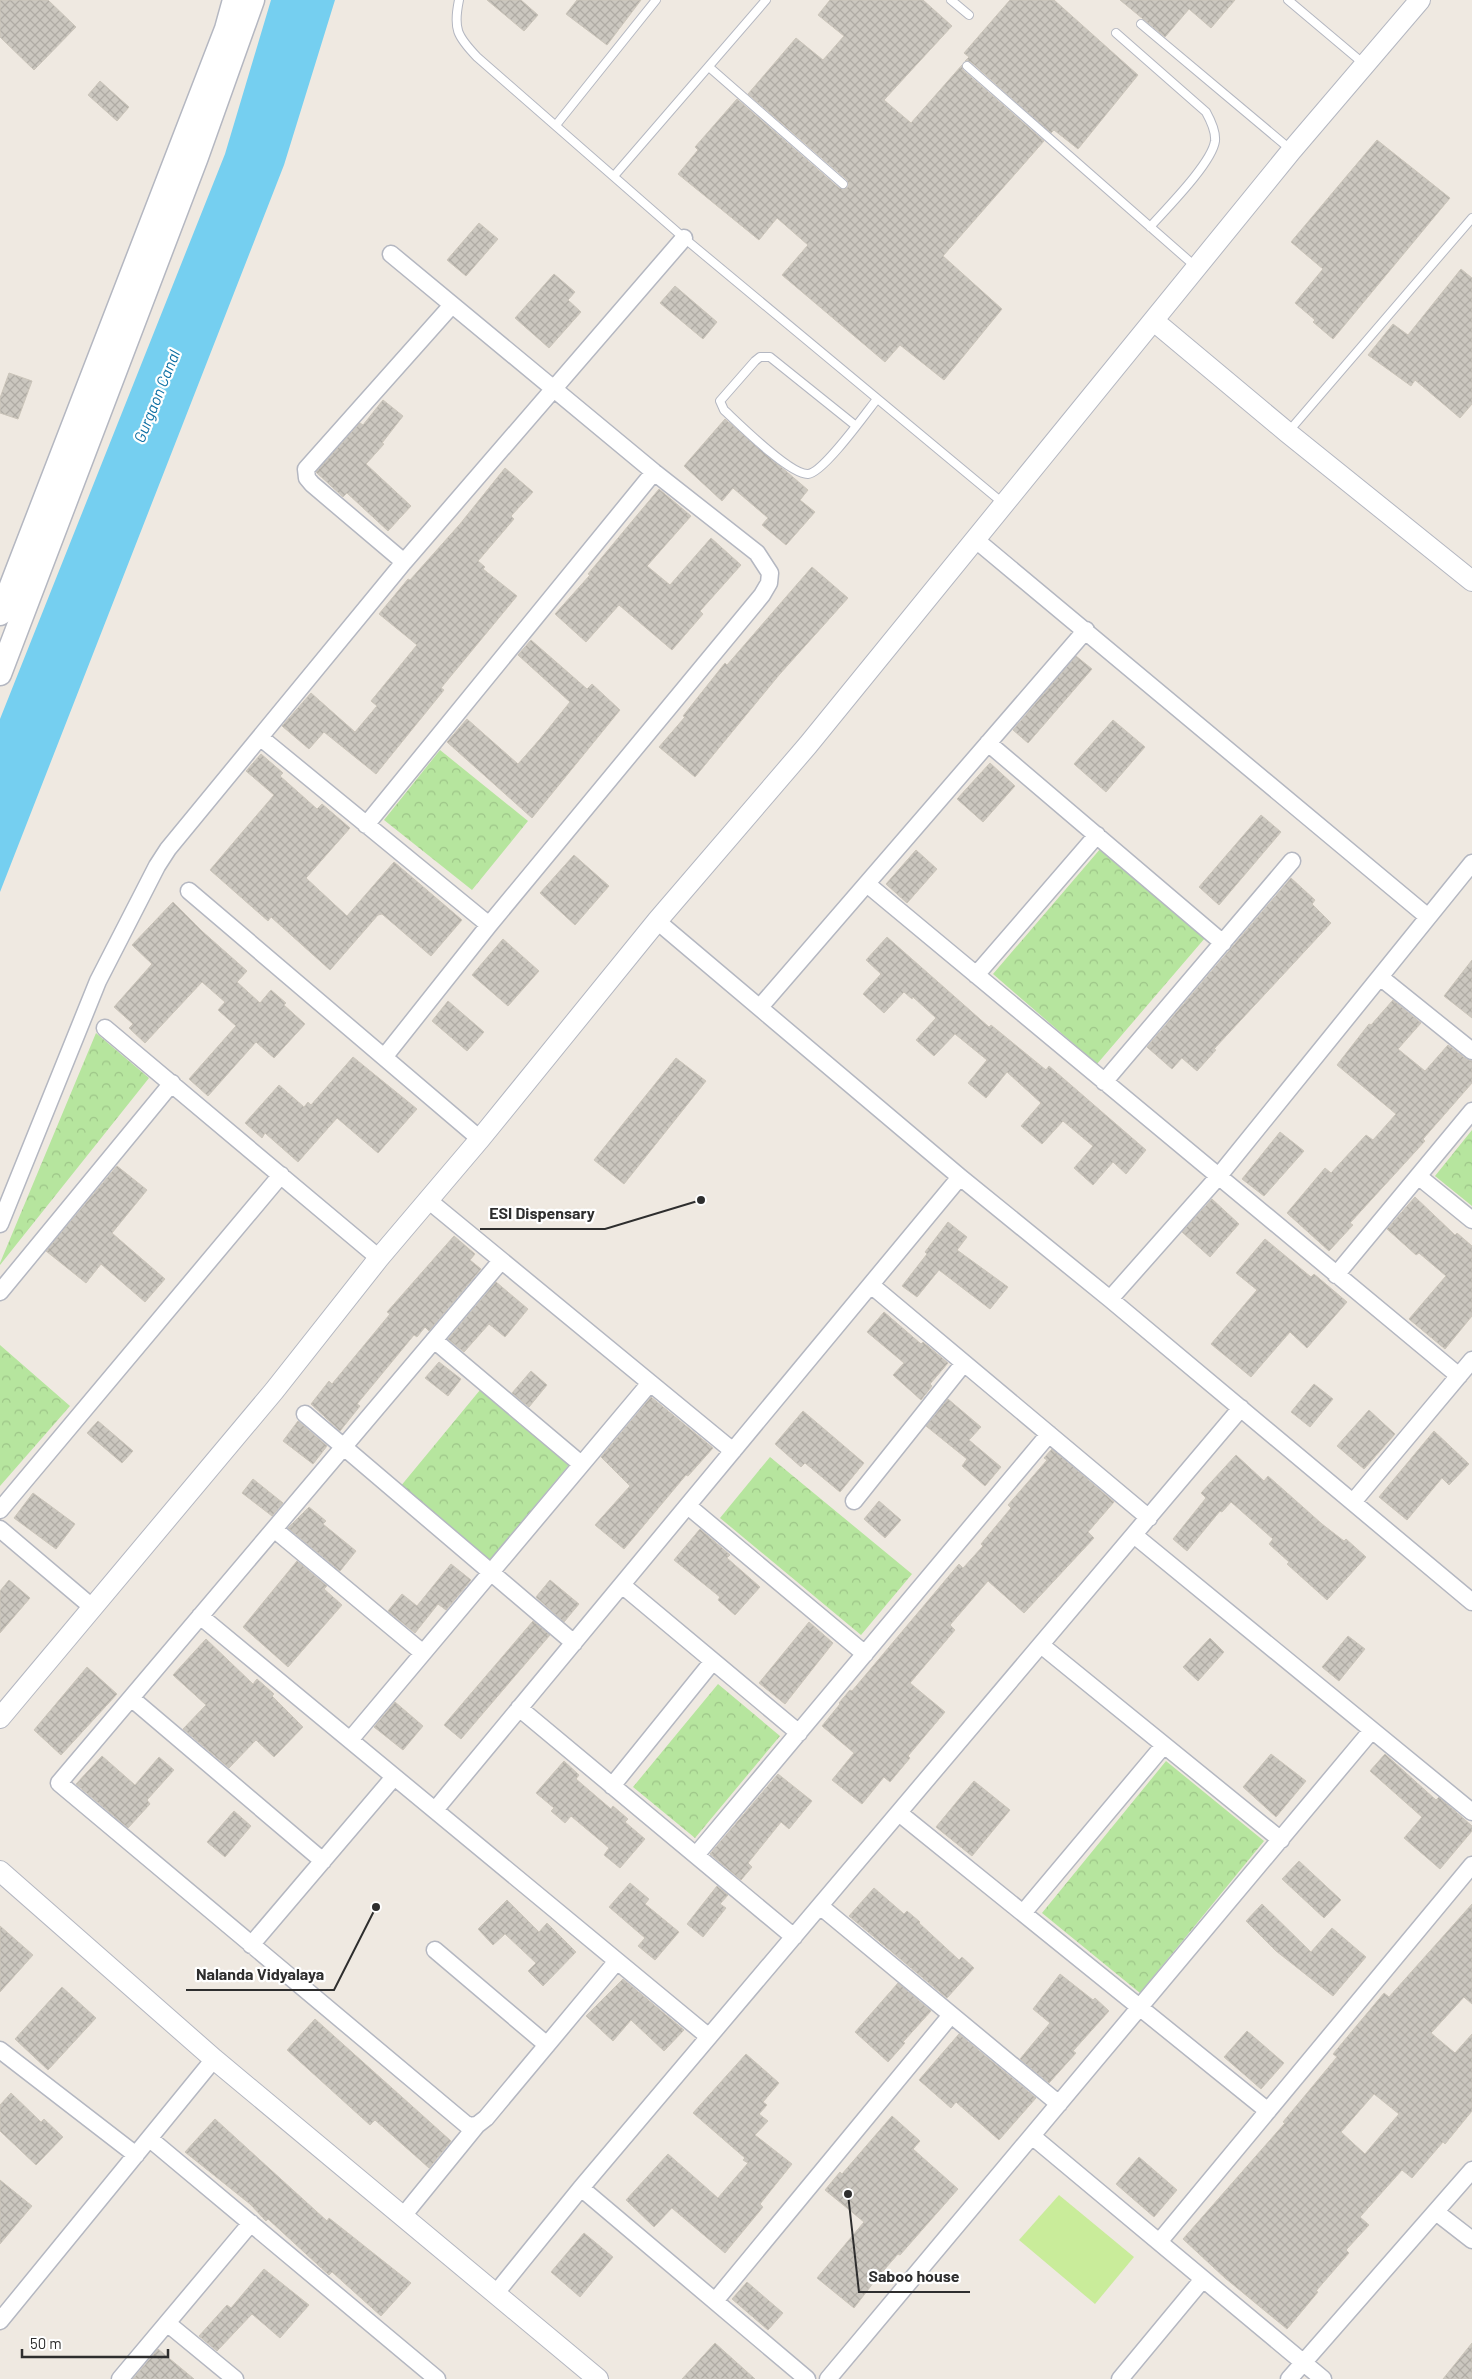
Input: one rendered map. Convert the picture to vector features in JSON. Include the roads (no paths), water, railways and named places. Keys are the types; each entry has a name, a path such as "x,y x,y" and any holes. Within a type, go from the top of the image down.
{"main road":[{"path":"0,614 226,29 234,0"},
{"path":"0,674 201,148 253,0"}],"street":[{"path":"0,1718 274,1391 379,1258 480,1139 658,921 808,745 1198,268 1292,150 1420,0"},
{"path":"0,1224 96,987 157,866 202,806 261,738 404,562 552,388 684,238"},
{"path":"385,1056 489,925 755,602 769,583 770,573 757,553 654,472 391,254"},
{"path":"404,562 312,484 306,478 306,469 452,305"},
{"path":"1154,321 1288,433 1472,581"},
{"path":"366,825 654,472"},
{"path":"976,540 1428,917"},
{"path":"760,1007 1086,630"},
{"path":"261,738 489,925"},
{"path":"988,743 1223,943"},
{"path":"976,975 1097,835"},
{"path":"1104,1082 1292,862"},
{"path":"1110,1299 1218,1177 1472,863"},
{"path":"867,884 1459,1376"},
{"path":"189,891 385,1056 480,1139"},
{"path":"658,921 960,1178 1110,1299 1472,1602"},
{"path":"1380,977 1472,1051"},
{"path":"105,1028 379,1258"},
{"path":"0,1292 172,1083"},
{"path":"1336,1275 1472,1111"},
{"path":"0,1510 281,1175"},
{"path":"1418,1176 1472,1220"},
{"path":"435,1810 960,1178"},
{"path":"428,1200 733,1451"},
{"path":"477,2125 468,2126 460,2121 59,1783 501,1261"},
{"path":"871,1285 1149,1518"},
{"path":"434,1340 581,1464"},
{"path":"1353,1502 1472,1360"},
{"path":"854,1501 964,1363"},
{"path":"350,1740 650,1383"},
{"path":"496,2294 581,2188 1241,1408"},
{"path":"305,1414 574,1643"},
{"path":"696,1855 1049,1434"},
{"path":"688,1506 865,1654"},
{"path":"0,1529 92,1607"},
{"path":"274,1529 423,1653"},
{"path":"1134,1535 1472,1812"},
{"path":"622,1585 799,1733"},
{"path":"200,1616 709,2037"},
{"path":"1041,1645 1281,1840"},
{"path":"612,1786 713,1661"},
{"path":"131,1698 323,1861"},
{"path":"520,1708 794,1937"},
{"path":"828,2379 1372,1730"},
{"path":"1023,1913 1164,1745"},
{"path":"251,1945 394,1777"},
{"path":"899,1813 1268,2111"},
{"path":"1159,2242 1472,1866"},
{"path":"0,1871 214,2059 598,2379"},
{"path":"820,1906 1059,2104"},
{"path":"435,1950 547,2045"},
{"path":"403,2216 477,2125 486,2118 617,1960"},
{"path":"715,2301 951,2015"},
{"path":"0,2050 136,2155"},
{"path":"0,2321 214,2059"},
{"path":"1032,2136 1323,2379"},
{"path":"150,2139 437,2379"},
{"path":"1289,2379 1472,2170"},
{"path":"581,2188 807,2379"},
{"path":"1436,2212 1472,2240"},
{"path":"120,2379 251,2223"},
{"path":"1120,2379 1204,2279"},
{"path":"167,2323 235,2379"}],"lane":[{"path":"459,0 456,28 466,45 684,238 1004,504"},
{"path":"556,126 656,0"},
{"path":"614,176 766,0"},
{"path":"951,0 969,15"},
{"path":"1288,0 1365,65"},
{"path":"1141,24 1292,150"},
{"path":"1116,33 1206,112 1214,130 1215,141 1212,153 1150,227"},
{"path":"966,66 1198,268"},
{"path":"709,67 843,184"},
{"path":"1288,433 1472,218"},
{"path":"856,426 770,356 760,357 755,361 720,401 724,410 790,468 808,474 819,470 856,426 878,399"}],"water":[{"name":"Gurgaon Canal","path":"271,0 335,0 284,165 0,892 0,719 225,154"}],"place":[{"name":"ESI Dispensary","path":"701,1200"},
{"name":"Nalanda Vidyalaya","path":"376,1907"},
{"name":"Saboo house","path":"848,2194"}]}
